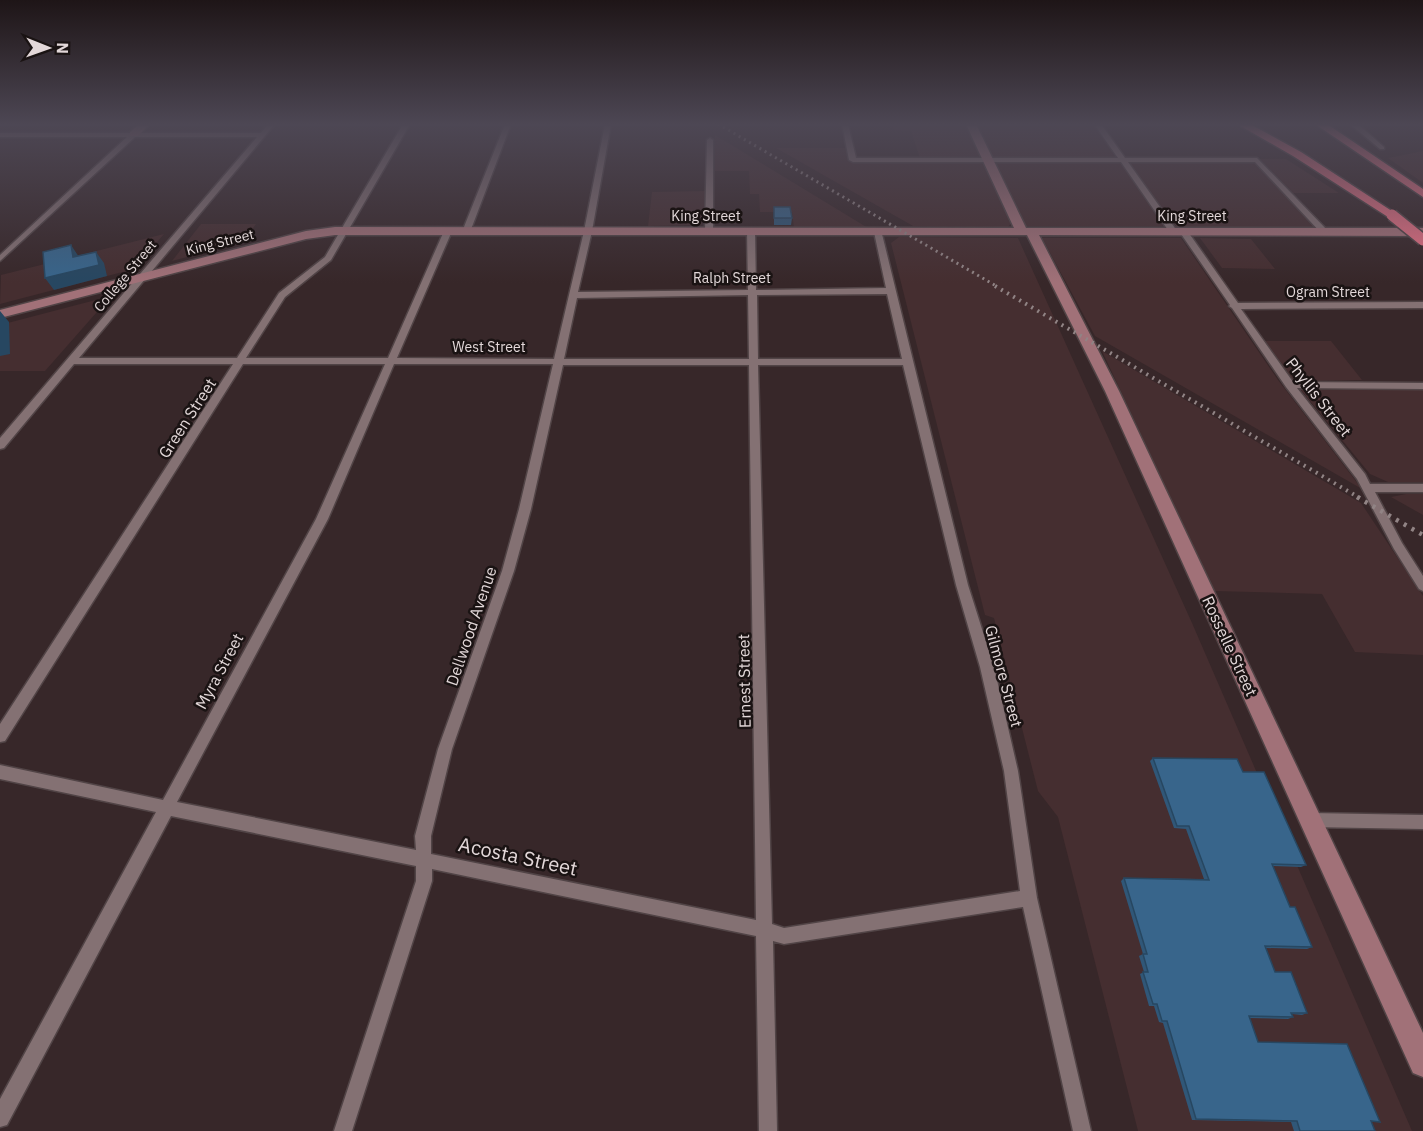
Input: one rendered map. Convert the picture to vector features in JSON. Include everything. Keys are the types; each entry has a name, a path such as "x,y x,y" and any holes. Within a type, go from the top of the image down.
{"highway":[{"path":"1332,177 1392,215"},
{"path":"1338,177 1423,240"},
{"path":"1398,177 1423,194"}],"main road":[{"name":"Rosselle Street","path":"997,177 1075,314 1423,1064"},
{"name":"King Street","path":"0,314 306,235 345,230 466,232 1423,231"}],"street":[{"path":"0,259 89,177"},
{"name":"College Street","path":"0,445 226,177"},
{"name":"Green Street","path":"0,736 282,295 328,258 376,177"},
{"path":"466,232 487,177"},
{"name":"Dellwood Avenue","path":"344,1131 424,881 423,836 445,749 511,561 588,231 598,177"},
{"path":"709,231 710,177"},
{"name":"Phyllis Street","path":"1134,177 1178,231 1289,385 1369,488 1398,546 1423,586"},
{"path":"1273,177 1325,232"},
{"name":"Myra Street","path":"0,1118 309,545 448,231"},
{"name":"Ernest Street","path":"751,231 768,1131"},
{"name":"Gilmore Street","path":"878,232 907,362 962,585 987,667 1011,771 1029,898 1082,1131"},
{"name":"Ralph Street","path":"573,295 891,291"},
{"name":"Ogram Street","path":"1233,306 1423,305"},
{"name":"West Street","path":"71,361 907,362"},
{"path":"1289,385 1423,386"},
{"path":"1369,488 1423,488"},
{"name":"Acosta Street","path":"0,772 167,808 423,858 765,930 784,936 1029,898"},
{"path":"1310,820 1423,822"}],"shaded area":[{"path":"749,177 784,177 868,228 794,228 792,212 760,212 759,194 750,194"},
{"path":"827,177 989,177 1011,223 1008,227 913,226"},
{"path":"1001,177 1130,177 1163,226 1023,226"},
{"path":"1138,177 1269,177 1315,228 1177,227"},
{"path":"1277,177 1314,177 1339,193 1293,193"},
{"path":"1414,177 1423,177 1423,183"},
{"path":"705,191 704,219 701,225 648,226 652,192"},
{"path":"201,224 256,224 243,242 172,261"},
{"path":"164,234 134,269 0,304 1,275"},
{"path":"899,237 1018,238 1192,623 1412,1131 1138,1131 1058,817 1038,791 994,618 985,615 891,243"},
{"path":"1042,238 1181,238 1278,380 1362,489 1095,336"},
{"path":"1200,238 1251,239 1275,269 1222,268"},
{"path":"111,296 45,371 0,371 0,325"},
{"path":"1265,341 1331,341 1362,380 1294,381"},
{"path":"1102,351 1361,503 1423,596 1423,655 1355,652 1322,594 1214,591"},
{"path":"1301,390 1423,390 1423,482 1388,482 1370,474"},
{"path":"1423,494 1423,515 1391,497"}],"building":[{"path":"774,207 790,207 792,218 774,218"},
{"path":"71,245 73,257 96,252 99,265 45,278 43,252"},
{"path":"1153,758 1237,759 1243,772 1264,772 1306,865 1272,864 1290,907 1295,907 1312,947 1265,946 1275,972 1291,972 1307,1013 1291,1013 1293,1017 1249,1016 1258,1042 1347,1044 1380,1122 1371,1121 1375,1131 1300,1131 1297,1121 1196,1119 1167,1021 1162,1021 1157,1004 1153,1004 1143,972 1148,972 1143,954 1147,954 1124,878 1209,880 1189,826 1177,826"}],"railway":[{"path":"809,177 998,287"},
{"path":"995,286 1360,498"},
{"path":"1357,497 1423,535"}]}
